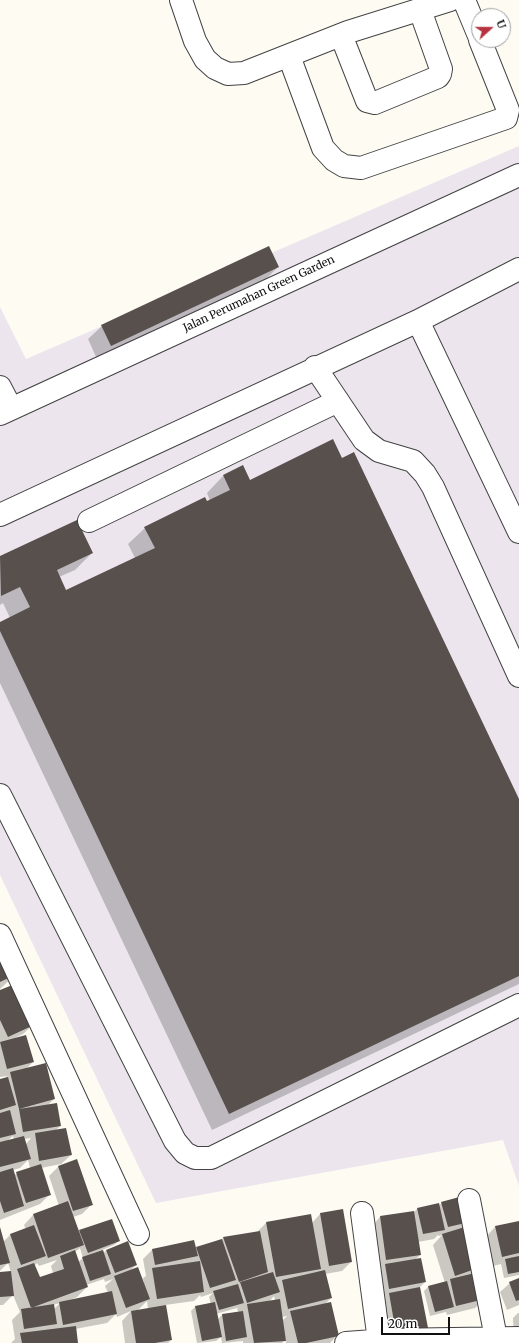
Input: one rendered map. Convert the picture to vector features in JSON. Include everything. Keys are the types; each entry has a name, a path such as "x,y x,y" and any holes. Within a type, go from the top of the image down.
{"street":[{"path":"182,0 195,42 205,59 215,68 228,74 244,73 340,35 450,0"},
{"path":"464,0 471,17"},
{"path":"340,35 367,101 375,103 438,77 440,74 441,69 420,10"},
{"path":"288,56 323,148 334,160 344,166 361,168 506,118 508,110 483,48"},
{"name":"Jalan Perumahan Green Garden","path":"5,411 519,175"},
{"path":"0,515 315,367 418,321 519,269"},
{"path":"418,321 519,532"},
{"path":"315,367 364,440 370,446 379,451 413,461 425,474 519,676"},
{"path":"0,386 5,411"},
{"path":"89,521 338,402"},
{"path":"0,795 175,1141 185,1153 195,1158 211,1158 519,1005"},
{"path":"0,935 138,1234"},
{"path":"469,1200 496,1338"},
{"path":"362,1213 384,1341"},
{"path":"346,1343 519,1338"}],"shaded area":[{"path":"519,146 519,1186 503,1140 156,1203 0,875 0,307 26,359"}],"building":[{"path":"269,246 279,267 111,346 101,325"},
{"path":"333,439 342,458 354,452 519,799 519,976 229,1114 0,631 0,622 30,607 20,587 1,596 0,556 77,520 93,553 57,570 66,590 155,548 144,527 205,497 207,501 230,490 223,475 243,465 250,480"},
{"path":"0,938 17,974 0,982"},
{"path":"15,984 34,1025 8,1037 0,1020 0,990"},
{"path":"26,1035 34,1062 7,1069 0,1042"},
{"path":"46,1063 55,1099 19,1109 10,1072"},
{"path":"8,1077 16,1105 0,1110 0,1079"},
{"path":"57,1103 61,1126 23,1132 19,1109"},
{"path":"10,1110 16,1134 0,1138 0,1113"},
{"path":"66,1128 72,1155 39,1161 35,1133"},
{"path":"24,1136 31,1159 0,1167 0,1142"},
{"path":"77,1159 93,1205 73,1211 58,1166"},
{"path":"41,1164 51,1195 26,1203 16,1172"},
{"path":"13,1168 24,1206 4,1213 0,1201 0,1172"},
{"path":"463,1196 470,1222 448,1227 441,1202"},
{"path":"68,1201 84,1245 48,1258 33,1214"},
{"path":"439,1203 445,1230 423,1234 417,1208"},
{"path":"343,1209 352,1262 329,1266 320,1213"},
{"path":"414,1211 421,1255 386,1260 380,1216"},
{"path":"311,1214 321,1269 276,1277 266,1222"},
{"path":"112,1219 120,1241 88,1253 79,1230"},
{"path":"519,1221 519,1253 502,1257 495,1226"},
{"path":"34,1225 46,1256 21,1265 10,1234"},
{"path":"468,1226 481,1267 455,1276 442,1234"},
{"path":"0,1227 10,1263 0,1265"},
{"path":"260,1231 268,1272 239,1282 223,1237"},
{"path":"222,1239 236,1280 210,1288 196,1247"},
{"path":"194,1240 198,1256 155,1265 152,1249"},
{"path":"128,1241 137,1265 115,1273 106,1250"},
{"path":"75,1250 88,1287 31,1308 17,1269 34,1263 40,1277 64,1269 60,1256"},
{"path":"103,1250 111,1274 90,1281 82,1257"},
{"path":"519,1256 519,1272 508,1274 505,1259"},
{"path":"421,1258 426,1282 389,1289 385,1264"},
{"path":"200,1261 204,1292 157,1299 152,1268"},
{"path":"138,1267 150,1299 126,1308 114,1276"},
{"path":"325,1270 332,1298 288,1309 282,1280"},
{"path":"11,1271 14,1296 0,1297 0,1272"},
{"path":"273,1272 280,1292 247,1303 240,1282"},
{"path":"479,1272 485,1299 456,1306 450,1279"},
{"path":"519,1278 519,1300 516,1301 509,1282"},
{"path":"447,1281 454,1307 435,1312 428,1286"},
{"path":"238,1284 244,1303 219,1310 213,1291"},
{"path":"420,1287 429,1333 397,1339 389,1293"},
{"path":"112,1291 117,1314 63,1325 59,1302"},
{"path":"280,1299 286,1341 254,1343 247,1304"},
{"path":"215,1302 222,1337 202,1341 195,1306"},
{"path":"331,1302 339,1336 306,1343 298,1343 290,1311"},
{"path":"54,1304 57,1324 24,1329 21,1309"},
{"path":"166,1305 172,1340 155,1343 136,1343 131,1311"},
{"path":"243,1311 247,1337 226,1341 222,1314"},
{"path":"76,1326 78,1343 22,1343 20,1333"}]}
